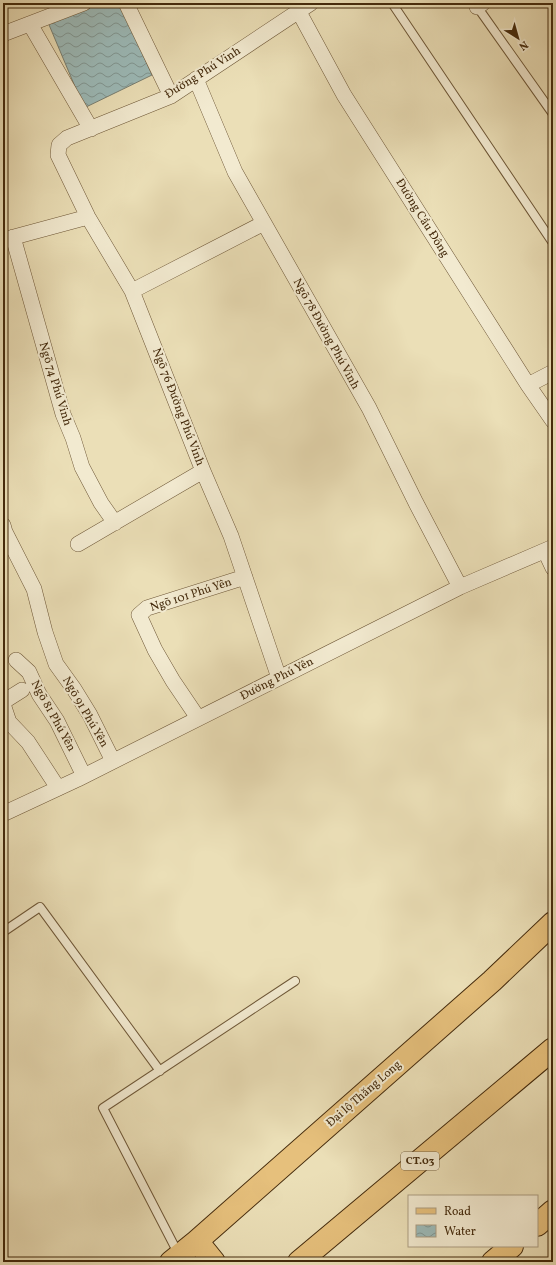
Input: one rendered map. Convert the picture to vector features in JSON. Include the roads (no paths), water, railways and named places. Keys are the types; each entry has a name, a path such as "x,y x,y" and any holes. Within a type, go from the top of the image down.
{"main road":[{"name":"Đại lộ Thăng Long","path":"175,1259 492,981 553,923"},
{"name":"CT.03","path":"299,1262 547,1055"},
{"path":"538,1224 553,1211"},
{"path":"197,1241 214,1262"},
{"path":"493,1262 511,1247"}],"street":[{"path":"3,34 84,3"},
{"path":"126,3 171,96"},
{"name":"Đường Phú Vinh","path":"59,145 67,138 171,96 298,7 311,3"},
{"name":"Đường Cầu Đông","path":"298,7 344,95 528,385 553,421"},
{"path":"30,24 91,129"},
{"name":"Ngõ 78 Đường Phú Vinh","path":"196,79 235,172 368,408 460,587"},
{"name":"Ngõ 76 Đường Phú Vinh","path":"59,145 58,155 88,217 132,291 203,471 232,536 279,678"},
{"path":"8,239 88,217"},
{"path":"132,291 264,223"},
{"name":"Ngõ 74 Phú Vinh","path":"8,239 63,414 73,438 82,467 101,503 115,523"},
{"path":"528,385 553,372"},
{"path":"78,544 203,471"},
{"name":"Ngõ 91 Phú Yên","path":"3,525 34,589 45,632 56,664 90,715 113,761"},
{"path":"549,549 553,568"},
{"name":"Đường Phú Yên","path":"3,814 84,776 460,587 549,549"},
{"name":"Ngõ 101 Phú Yên","path":"198,718 172,681 139,615 147,608 246,577"},
{"name":"Ngõ 81 Phú Yên","path":"16,660 29,672 39,694 58,721 84,776"},
{"path":"22,690 3,703 9,722 28,742 58,788"}],"lane":[{"path":"392,3 553,243"},
{"path":"478,4 553,114"},
{"path":"3,932 40,907 160,1071"},
{"path":"175,1259 103,1108 295,981"}],"water":[{"path":"93,3 120,3 152,75 84,108 47,20"}]}
